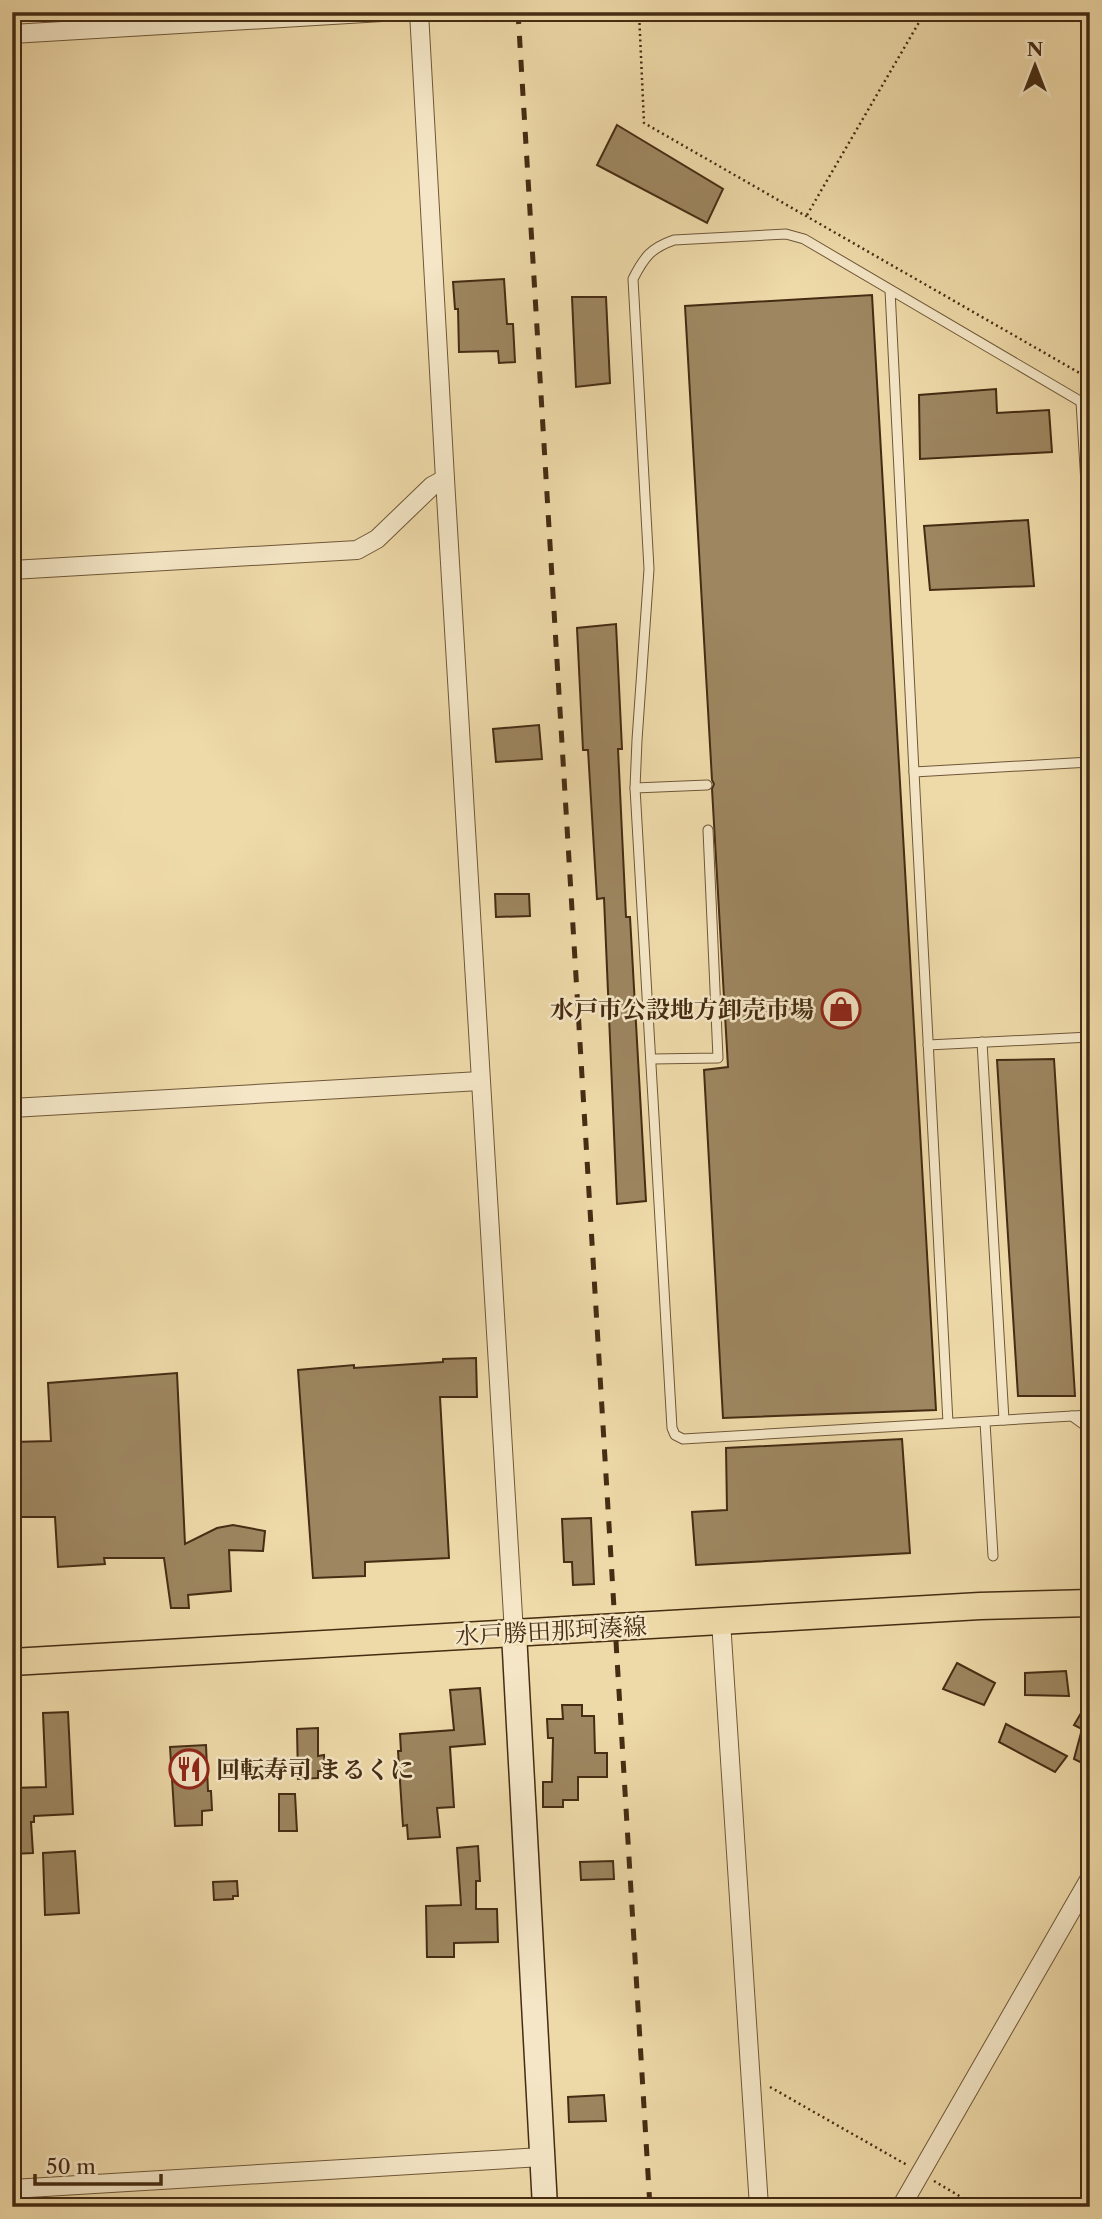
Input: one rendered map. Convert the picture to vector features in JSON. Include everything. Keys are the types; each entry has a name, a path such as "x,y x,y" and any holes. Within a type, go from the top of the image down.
{"main road":[{"name":"水戸勝田那珂湊線","path":"12,1662 980,1606 1090,1603"}],"street":[{"path":"12,34 382,12"},
{"path":"419,12 545,2207"},
{"path":"12,570 357,550 377,539 432,486 444,479"},
{"path":"12,1108 480,1081"},
{"path":"721,1621 759,2207"},
{"path":"901,2207 1090,1878"},
{"path":"12,2189 542,2157"}],"lane":[{"path":"1090,549 1086,404 804,239 786,234 674,240 658,246 642,260 633,279 632,298 649,569 635,788 671,1428 675,1435 683,1439 1090,1415"},
{"path":"890,290 948,1423"},
{"path":"914,772 1090,762"},
{"path":"635,788 707,785"},
{"path":"652,1059 719,1058 708,830"},
{"path":"928,1045 1090,1037"},
{"path":"982,1042 1004,1420"},
{"path":"1072,1416 1090,1429"},
{"path":"985,1422 993,1556"}],"path":[{"path":"639,12 644,123 1090,379"},
{"path":"806,217 925,12"},
{"path":"1065,12 1090,27"},
{"path":"752,2077 978,2207"}],"building":[{"path":"617,125 723,189 707,223 597,165"},
{"path":"504,279 507,324 513,324 515,362 499,363 498,351 459,352 458,309 455,309 453,282"},
{"path":"872,295 936,1410 723,1418 704,1070 728,1067 685,306"},
{"path":"572,297 606,297 610,383 576,387"},
{"path":"996,389 997,413 1049,410 1052,452 920,459 919,395"},
{"path":"1028,520 1034,586 930,590 924,526"},
{"path":"616,624 622,749 618,749 626,917 630,917 646,1201 617,1204 604,898 597,899 588,750 583,750 577,628"},
{"path":"539,725 542,759 496,762 493,729"},
{"path":"495,894 529,894 530,916 496,917"},
{"path":"1054,1059 1075,1396 1018,1396 997,1060"},
{"path":"476,1358 477,1397 440,1397 449,1558 365,1562 365,1576 313,1578 298,1370"},
{"path":"177,1373 185,1544 217,1528 233,1525 265,1531 263,1551 229,1550 231,1591 188,1595 189,1608 171,1608 164,1558 104,1558 105,1564 58,1567 55,1517 12,1517 12,1442 51,1441 48,1383"},
{"path":"902,1439 910,1553 696,1565 692,1512 727,1510 726,1448"},
{"path":"591,1518 594,1584 573,1585 572,1562 564,1562 562,1519"},
{"path":"957,1663 995,1683 984,1705 943,1689"},
{"path":"1066,1671 1069,1696 1025,1695 1025,1673"},
{"path":"480,1688 485,1744 450,1747 454,1807 437,1808 440,1837 408,1839 407,1825 403,1826 398,1751 401,1751 400,1734 454,1730 450,1690"},
{"path":"1090,1698 1090,1767 1074,1759 1082,1729 1074,1725"},
{"path":"562,1705 582,1705 582,1716 594,1716 595,1753 607,1753 607,1777 578,1777 578,1800 563,1800 563,1807 543,1807 543,1782 552,1782 553,1738 548,1738 547,1719 563,1719"},
{"path":"68,1712 73,1814 34,1816 34,1822 31,1822 33,1853 12,1854 12,1788 46,1787 43,1713"},
{"path":"1006,1724 1067,1756 1055,1772 999,1742"},
{"path":"318,1728 318,1756 324,1755 325,1771 318,1771 318,1778 298,1779 297,1729"},
{"name":"回転寿司 まるくに","path":"206,1745 208,1791 211,1791 212,1810 202,1811 202,1825 175,1826 170,1747"},
{"path":"279,1794 295,1794 297,1831 279,1831"},
{"path":"478,1846 480,1881 476,1881 476,1909 497,1909 498,1942 454,1943 454,1957 427,1957 426,1906 461,1905 457,1848"},
{"path":"75,1851 79,1913 45,1915 43,1853"},
{"path":"613,1861 614,1879 581,1880 580,1862"},
{"path":"237,1881 238,1896 233,1896 233,1899 214,1900 213,1882"},
{"path":"604,2095 606,2121 569,2122 568,2097"}],"railway":[{"path":"518,12 650,2207"}],"place":[{"name":"水戸市公設地方卸売市場","path":"841,1009"},
{"name":"回転寿司 まるくに","path":"189,1769"}]}
